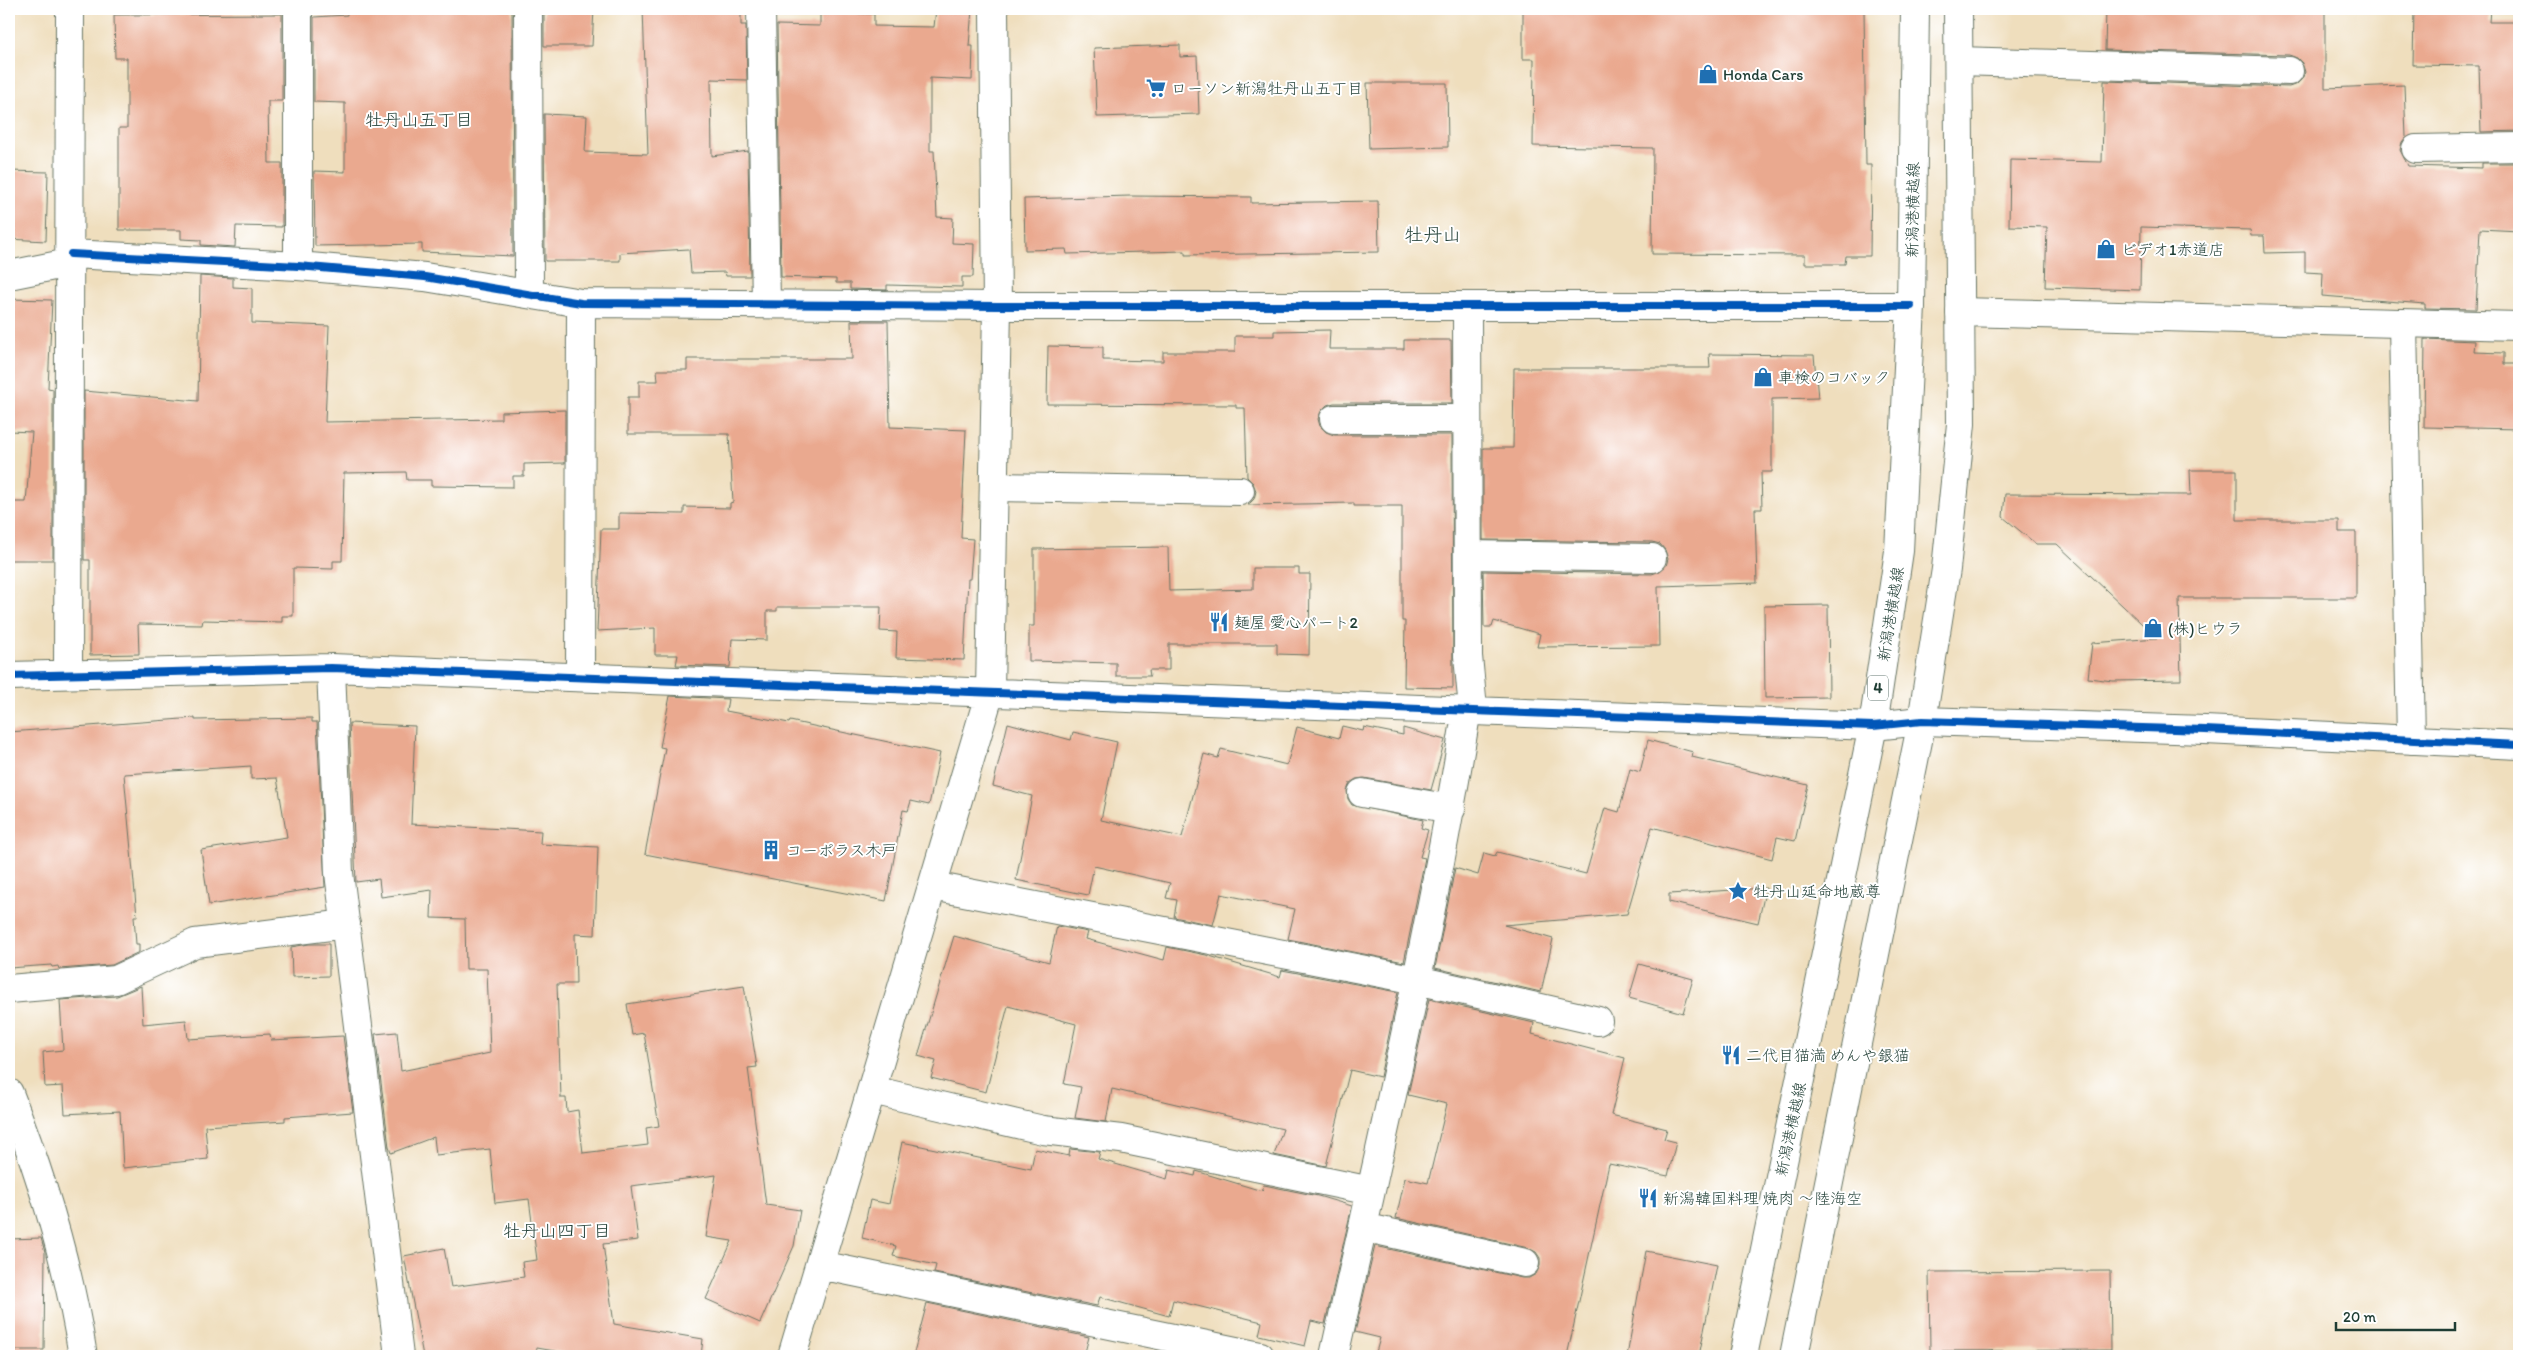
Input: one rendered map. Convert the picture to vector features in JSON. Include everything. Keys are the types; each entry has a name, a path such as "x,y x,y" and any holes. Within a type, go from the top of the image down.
{"street":[{"path":"68,674 70,9"},
{"path":"298,9 298,266"},
{"path":"528,9 529,294"},
{"path":"761,9 766,304"},
{"path":"792,1356 990,692 997,306 994,9"},
{"name":"新潟港横越線","path":"1743,1356 1873,726 1899,550 1911,306 1915,9"},
{"path":"1794,1356 1922,721 1946,569 1961,424 1958,9"},
{"path":"1959,61 2289,71"},
{"path":"2416,149 2519,147"},
{"path":"9,275 70,259 298,266 425,276 581,303 997,306 1911,306"},
{"path":"580,677 581,303"},
{"path":"1334,1356 1417,980 1470,709 1468,656 1467,306"},
{"path":"1960,312 2519,326"},
{"path":"2403,323 2411,740"},
{"path":"1334,419 1467,419"},
{"path":"994,487 1240,491"},
{"path":"1468,555 1652,558"},
{"path":"331,668 339,873 399,1356"},
{"path":"9,676 331,668 1470,709 1873,726 1922,721 2519,745"},
{"path":"1362,793 1451,809"},
{"path":"932,886 1417,980 1598,1022"},
{"path":"9,989 116,980 195,943 346,924"},
{"path":"872,1090 1043,1130 1121,1139 1371,1191"},
{"path":"9,1093 29,1144 74,1303 83,1356"},
{"path":"1363,1227 1525,1262"},
{"path":"820,1265 1260,1356"}],"building":[{"path":"347,9 512,9 513,256 422,252 422,244 315,246 314,171 345,172 345,103 314,102 314,17 347,15"},
{"path":"544,9 594,9 592,46 544,46"},
{"path":"643,9 741,9 741,25 746,25 747,80 711,79 712,156 748,151 750,276 726,276 725,272 691,273 689,249 620,253 620,261 545,261 544,114 587,116 585,152 648,154"},
{"path":"936,9 972,9 969,46 973,46 972,80 930,78 930,151 934,151 937,217 953,218 952,243 974,244 973,277 962,277 962,287 887,285 887,290 850,289 850,283 836,283 836,279 781,277 777,25 820,26 820,13 874,14 874,26 934,27"},
{"name":"Honda Cars","path":"1523,9 1864,9 1866,165 1871,165 1870,256 1846,256 1845,264 1805,264 1805,255 1652,254 1653,148 1533,146 1534,59 1523,59"},
{"path":"2106,9 2325,9 2325,88 2404,85 2406,137 2402,142 2400,150 2408,166 2482,168 2482,163 2519,163 2519,231 2480,229 2476,309 2425,308 2425,304 2322,296 2323,273 2305,272 2305,252 2265,253 2264,236 2251,236 2250,230 2141,227 2140,290 2045,287 2047,227 2009,226 2010,160 2102,162 2104,81 2289,87 2297,84 2305,72 2302,63 2297,58 2289,55 2105,50"},
{"path":"2414,9 2490,9 2489,22 2519,22 2519,131 2481,132 2479,66 2413,65"},
{"path":"282,14 282,101 268,101 269,163 282,163 282,227 236,226 235,247 201,245 201,240 181,239 181,230 119,230 119,128 127,128 127,58 115,58 114,15"},
{"path":"1180,45 1180,57 1197,56 1199,114 1097,117 1094,48"},
{"path":"1367,83 1447,83 1448,147 1369,149"},
{"path":"9,171 48,172 46,241 9,239"},
{"path":"1130,196 1251,197 1251,203 1378,201 1379,252 1185,255 1185,251 1067,254 1066,249 1025,250 1024,199"},
{"path":"200,276 233,278 233,287 252,288 252,323 329,326 325,422 501,419 501,412 565,410 565,463 524,464 524,476 513,476 513,487 431,486 431,480 407,480 406,472 344,473 342,561 333,561 333,569 293,568 293,616 282,616 282,622 203,620 202,625 138,624 139,654 90,655 90,560 84,560 84,391 198,401"},
{"path":"9,299 52,300 48,388 53,389 53,560 9,560 9,502 26,502 32,432 9,431"},
{"path":"851,321 888,321 890,427 966,430 961,538 973,539 970,579 968,579 964,660 896,658 897,632 880,631 881,607 777,607 777,611 767,611 767,640 732,639 730,667 676,665 678,655 655,655 655,628 597,631 601,529 619,529 619,513 684,514 684,507 730,508 730,503 733,502 729,434 628,434 628,397 639,397 639,381 658,381 657,370 687,370 687,359 852,359"},
{"path":"1330,330 1329,349 1404,349 1404,340 1451,340 1452,403 1334,403 1327,405 1321,411 1318,419 1320,426 1326,432 1334,435 1452,435 1453,688 1404,687 1405,621 1402,621 1402,506 1354,506 1354,503 1248,505 1254,499 1256,491 1253,483 1247,477 1245,408 1236,408 1236,405 1047,404 1048,346 1103,347 1103,360 1163,361 1163,352 1235,352 1235,336 1274,336 1274,331"},
{"path":"2425,339 2475,341 2474,352 2504,353 2504,364 2519,364 2519,429 2424,427"},
{"path":"1709,354 1814,355 1818,398 1772,399 1772,472 1761,472 1762,509 1755,509 1757,583 1658,586 1659,646 1537,647 1540,634 1494,621 1492,627 1484,627 1483,571 1652,574 1666,566 1668,559 1665,550 1660,544 1652,542 1483,540 1483,448 1513,448 1514,368 1710,368"},
{"path":"2190,470 2237,470 2237,520 2339,520 2339,532 2356,532 2356,598 2179,598 2181,680 2113,681 2088,678 2092,643 2157,638 2057,544 2036,544 2003,517 2005,494 2191,495"},
{"path":"1168,547 1169,591 1253,589 1253,568 1299,568 1299,574 1310,574 1309,655 1277,654 1277,644 1169,644 1169,670 1149,670 1150,676 1116,676 1116,663 1029,661 1029,626 1034,626 1034,549"},
{"path":"1828,605 1829,697 1765,698 1764,606"},
{"path":"670,696 728,699 726,711 789,723 790,721 940,753 929,805 911,801 908,811 903,810 886,901 645,854 665,748 660,747"},
{"path":"195,718 195,720 312,718 312,722 317,722 325,887 209,905 201,850 287,837 277,778 251,779 251,766 124,774 137,916 134,916 136,944 139,944 139,952 112,965 59,969 58,966 52,967 51,965 9,968 9,732"},
{"path":"349,723 415,726 411,824 541,831 540,844 598,847 595,935 575,934 576,984 557,984 561,1098 566,1098 567,1112 578,1110 583,1153 648,1145 646,1128 659,1126 644,1033 632,1035 627,1004 744,986 757,1067 748,1068 766,1205 800,1210 794,1246 760,1323 706,1299 732,1241 706,1237 716,1175 631,1186 638,1240 603,1244 614,1324 703,1339 701,1356 584,1356 537,1348 535,1356 423,1356 404,1256 444,1248 451,1287 524,1277 522,1262 537,1260 529,1199 495,1203 490,1149 436,1155 434,1137 391,1153 375,1034 397,1032 401,1071 490,1053 487,969 466,969 465,919 431,918 432,890 381,897 379,879 356,882"},
{"path":"1008,723 1071,740 1073,732 1117,742 1101,820 1182,837 1204,754 1218,758 1221,749 1287,765 1297,727 1339,738 1342,726 1363,731 1364,727 1403,735 1403,728 1445,740 1431,790 1364,778 1356,779 1350,783 1347,791 1348,799 1352,805 1423,820 1421,828 1428,830 1420,857 1425,858 1404,962 1288,939 1295,909 1221,894 1213,925 1174,917 1177,900 1166,898 1170,883 1094,866 1088,895 1016,880 1032,796 993,786"},
{"path":"1648,740 1693,752 1692,757 1808,785 1795,841 1777,837 1772,859 1652,827 1627,914 1504,925 1553,939 1541,992 1435,968 1455,868 1478,875 1484,853 1495,856 1497,852 1586,874 1605,808 1619,812 1630,769 1640,772"},
{"path":"1766,888 1758,923 1669,902 1669,894"},
{"path":"1057,926 1088,932 1086,939 1164,960 1167,947 1206,955 1280,977 1282,970 1398,992 1380,1077 1350,1070 1326,1166 1274,1155 1283,1129 1112,1089 1106,1122 1075,1118 1081,1087 1064,1084 1076,1024 1008,1006 986,1092 931,1078 936,1061 918,1056 954,936 1049,962"},
{"path":"309,944 329,944 329,976 292,977 291,947"},
{"path":"1639,964 1693,979 1683,1013 1629,998"},
{"path":"141,986 143,1024 186,1020 188,1039 270,1034 271,1040 343,1036 353,1112 285,1117 285,1121 205,1126 208,1159 123,1168 120,1111 65,1114 63,1086 45,1087 43,1052 63,1050 60,1000 117,996"},
{"path":"1429,999 1534,1023 1532,1034 1625,1058 1611,1115 1667,1129 1664,1139 1676,1142 1668,1176 1609,1164 1567,1356 1375,1356 1380,1338 1355,1332 1375,1246 1522,1278 1529,1278 1536,1274 1540,1266 1540,1258 1536,1252 1528,1248 1396,1218 1405,1178 1428,1183 1447,1104 1408,1095"},
{"path":"902,1142 1031,1169 1035,1149 1069,1156 1070,1149 1100,1152 1098,1159 1167,1179 1169,1170 1195,1176 1196,1171 1262,1191 1264,1185 1318,1196 1352,1206 1325,1324 1311,1321 1305,1346 1259,1335 1262,1322 1173,1300 1169,1316 1100,1297 1097,1306 934,1273 936,1265 893,1256 896,1246 862,1238 870,1200 889,1204"},
{"path":"41,1238 45,1252 44,1350 9,1350 9,1239"},
{"path":"1646,1251 1717,1265 1699,1356 1627,1356"},
{"path":"2110,1271 2111,1350 1930,1351 1929,1272"},
{"path":"927,1303 1089,1337 1084,1356 913,1356"}],"cycle path":[{"path":"71,254 298,266 425,277 581,303 997,306 1911,306"},
{"path":"9,676 331,668 1873,726 1922,721 2205,730 2519,745"}],"place":[{"name":"Honda Cars","path":"1708,74"},
{"name":"ローソン新潟牡丹山五丁目","path":"1156,88"},
{"name":"ビデオ1赤道店","path":"2106,249"},
{"name":"車検のコバック","path":"1763,377"},
{"name":"麺屋 愛心パート2","path":"1219,622"},
{"name":"(株)ヒウラ","path":"2153,628"},
{"name":"コーポラス木戸","path":"771,850"},
{"name":"牡丹山延命地蔵尊","path":"1738,891"},
{"name":"二代目猫満 めんや銀猫","path":"1731,1055"},
{"name":"新潟韓国料理 焼肉 ～陸海空","path":"1648,1198"}],"district":[{"name":"牡丹山五丁目","path":"419,120"},
{"name":"牡丹山","path":"1433,234"},
{"name":"牡丹山四丁目","path":"557,1231"}]}
